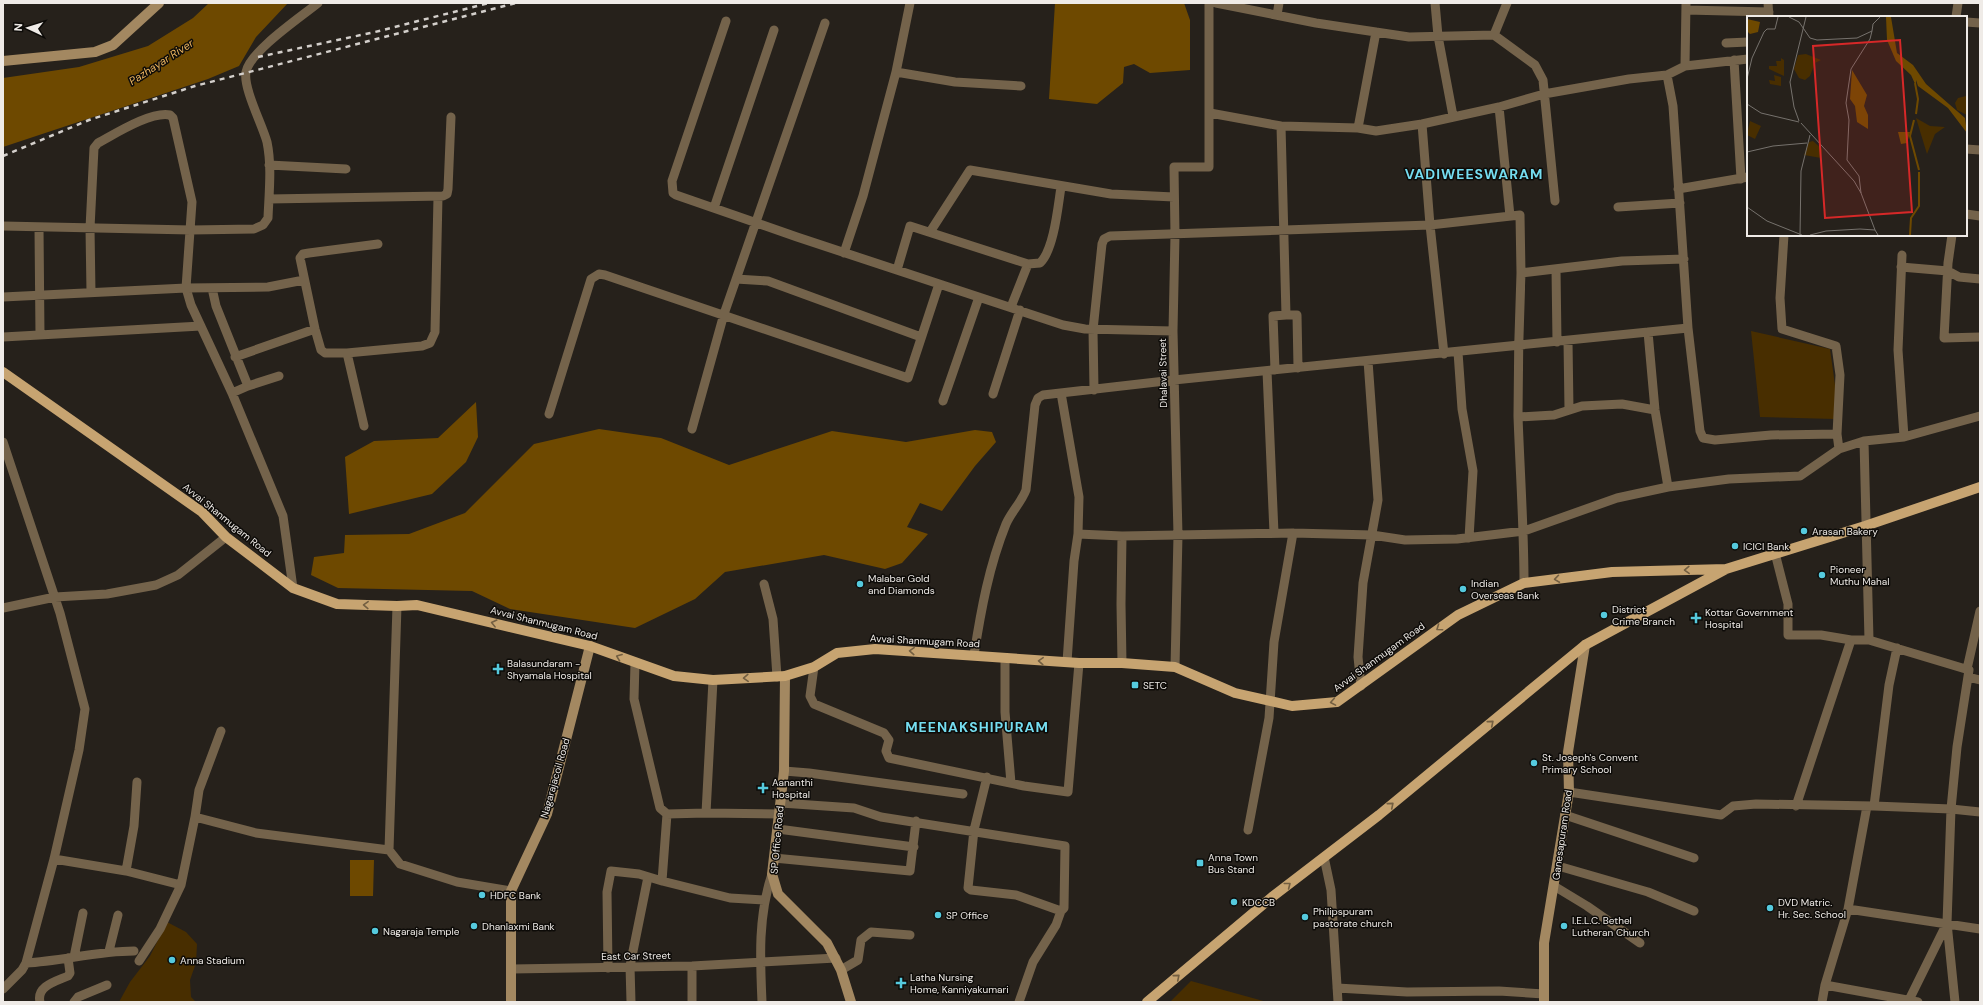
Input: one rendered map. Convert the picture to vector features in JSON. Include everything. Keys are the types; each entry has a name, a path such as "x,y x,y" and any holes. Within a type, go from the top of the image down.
{"main road":[{"name":"Avvai Shanmugam Road","path":"3,372 202,512 226,537 293,588 337,604 398,606 418,605 590,646 674,676 713,680 781,676 814,667 837,653 875,649 1079,663 1122,663 1175,667 1235,693 1270,702 1292,706 1337,702 1458,614 1524,583 1612,572 1726,569"},
{"path":"1147,1002 1272,897 1379,815 1585,645 1726,569 1865,526 1980,487"}],"street":[{"path":"3,61 95,52 112,44 159,3"},
{"path":"3,226 40,228 191,230 254,229 260,227 268,218 269,165 267,144 250,93 246,72 254,56 318,3"},
{"path":"844,253 863,196 896,72 910,3"},
{"path":"1209,3 1208,79 1210,113 1281,126 1358,128 1376,131 1422,124 1453,116 1500,107 1544,94 1629,79 1667,75 1685,66 1747,59"},
{"path":"1216,3 1277,15 1409,37 1494,35 1536,65 1543,80 1555,200"},
{"path":"1277,15 1279,3"},
{"path":"1435,3 1438,36 1453,116"},
{"path":"1494,35 1507,3"},
{"path":"1956,16 1958,3"},
{"path":"1685,66 1686,7 1768,11"},
{"path":"726,20 672,181 673,193 844,253 1063,324 1093,330 1173,331"},
{"path":"1967,22 1980,23"},
{"path":"692,429 724,314 825,23"},
{"path":"714,208 774,30"},
{"path":"1358,128 1376,32"},
{"path":"1726,43 1747,42"},
{"path":"1678,189 1744,178 1734,60"},
{"path":"896,72 955,82 1021,86"},
{"path":"1667,75 1673,106 1688,328 1700,431 1703,438 1715,440 1771,436 1837,434"},
{"path":"1500,107 1510,216"},
{"name":"Dhalavai Street","path":"1175,667 1178,535 1173,331 1175,235 1174,167 1209,167 1210,113"},
{"path":"91,292 90,228 93,156 96,145 145,119 166,114 173,118 192,202 186,288 191,305 232,393 283,516 293,588"},
{"path":"269,199 438,197 447,194 451,117"},
{"path":"1422,124 1430,225 1444,354"},
{"path":"1281,126 1286,315"},
{"path":"1967,149 1980,150"},
{"path":"269,165 346,169"},
{"path":"930,232 970,170 1062,187 1133,196 1174,197"},
{"path":"897,270 910,226 1028,264 1040,263 1045,258 1062,187"},
{"path":"378,244 303,254 300,262 315,329 322,350 332,354 422,346 430,343 434,337 438,197"},
{"path":"1618,207 1680,203"},
{"path":"1967,214 1980,216"},
{"path":"1094,390 1093,330 1102,244 1104,239 1110,236 1175,235 1430,225 1520,215 1521,273 1518,346 1518,416 1524,531 1524,583"},
{"path":"40,228 40,335"},
{"path":"1784,236 1781,258 1780,298 1782,329 1836,346 1840,375 1837,434 1839,449"},
{"path":"1952,236 1944,338 1980,337"},
{"path":"1902,255 1898,350 1904,437"},
{"path":"1521,273 1622,261 1684,259"},
{"path":"1011,307 1028,264"},
{"path":"1901,267 1948,271 1959,277 1980,279"},
{"path":"1556,269 1557,342"},
{"path":"549,414 591,279 595,276 605,275 724,314 908,378 939,284"},
{"path":"736,279 768,281 921,337"},
{"path":"3,297 186,288 268,286 304,280"},
{"path":"212,288 216,306 235,357 248,386"},
{"path":"944,401 979,297"},
{"path":"993,394 1020,310"},
{"path":"1274,533 1271,371 1273,316 1297,315 1298,368"},
{"path":"3,337 201,326"},
{"path":"974,655 985,587 1007,523 1023,499 1026,490 1036,402 1043,395 1174,380 1444,354 1688,328"},
{"path":"235,357 315,329"},
{"path":"1648,332 1655,410 1668,487"},
{"path":"1568,340 1569,410"},
{"path":"1458,352 1462,409 1473,472 1469,538"},
{"path":"347,353 364,426"},
{"path":"1361,686 1358,657 1363,583 1378,500 1368,361"},
{"path":"232,393 279,376"},
{"path":"1061,394 1079,496 1078,534 1074,561 1067,662"},
{"path":"1518,416 1554,415 1582,406 1622,404 1655,410"},
{"path":"1078,534 1122,536 1293,533 1372,535 1404,540 1469,538 1524,531 1617,498 1668,487 1729,479 1800,476 1839,449 1864,441 1904,437 1980,416"},
{"path":"1864,441 1869,640"},
{"path":"3,442 55,597 85,709 79,750 54,859 26,963 22,970 3,989"},
{"path":"1248,830 1269,718 1274,642 1293,533"},
{"path":"1122,536 1122,663"},
{"path":"3,608 55,597 107,594 156,585 178,575 226,537"},
{"path":"1775,553 1788,604 1788,635 1821,635 1851,640 1869,640 1897,648 1968,673 1980,680"},
{"path":"764,584 773,619 781,676"},
{"path":"388,850 398,606"},
{"path":"1955,1002 1947,923 1951,809 1957,747 1968,673 1980,611"},
{"path":"1796,806 1851,640"},
{"name":"Ganesapuram Road","path":"1544,998 1544,943 1558,866 1569,792 1568,752 1585,645"},
{"name":"Nagarajacoil Road","path":"511,1002 511,891 547,814 590,646"},
{"path":"1822,1002 1825,986 1848,909 1870,806 1889,685 1897,648"},
{"path":"1005,658 1005,712 1011,783"},
{"path":"635,663 634,699 660,808 667,814 780,814"},
{"path":"814,667 810,696 814,704 884,733 889,740 886,751 889,758 1011,783 1068,792 1079,663"},
{"name":"SP Office Road","path":"781,676 784,772 772,874 778,894 827,943 841,970 851,1002"},
{"path":"706,813 713,680"},
{"path":"139,961 160,929 181,885 200,790 221,731"},
{"path":"784,772 809,772 963,794"},
{"path":"987,777 974,830 967,884 969,889 1016,895 1062,910"},
{"path":"126,871 134,826 137,782"},
{"path":"1569,792 1721,815 1733,806 1870,806 1951,809 1980,812"},
{"path":"781,803 854,808 882,816 974,830 1020,840 1065,846 1064,908 1056,925 1033,962 1019,1002"},
{"path":"662,881 667,814"},
{"path":"1565,815 1694,858"},
{"path":"195,817 256,833 388,850 400,864 457,882 511,891"},
{"path":"774,858 910,871 916,821"},
{"path":"778,829 914,847"},
{"path":"1324,857 1331,890 1338,1002"},
{"path":"54,859 126,871 181,885"},
{"path":"1558,866 1648,892 1694,911"},
{"path":"608,968 607,892 611,871 648,877 730,898 765,900"},
{"path":"762,1002 760,962 761,918 772,874"},
{"path":"631,1002 630,966 648,877"},
{"path":"1554,886 1587,906 1640,943"},
{"path":"1848,909 1980,929"},
{"path":"40,1002 39,994 43,989 68,976 70,973 71,958 83,913"},
{"path":"109,951 118,915"},
{"path":"1908,1002 1947,923"},
{"path":"841,970 858,960 861,940 871,932 910,935"},
{"path":"26,963 71,958 109,951 134,951"},
{"name":"East Car Street","path":"512,969 692,966 836,958"},
{"path":"692,966 692,1002"},
{"path":"74,1002 78,997 107,985"},
{"path":"1825,986 1908,1002 1918,1002"},
{"path":"1337,988 1407,992 1498,991 1544,998"}],"shaded area":[{"path":"1751,331 1830,349 1835,385 1835,419 1760,417"},
{"name":"Anna Stadium","path":"167,922 186,932 197,944 196,963 190,980 191,997 196,1002 119,1002 130,982 150,956"},
{"path":"1191,981 1267,1002 1170,1002"}],"water":[{"name":"Pazhayar River","path":"209,3 288,3 256,37 239,66 208,79 3,147 3,78 79,67 148,46 193,18"},
{"path":"1055,3 1184,3 1190,20 1190,70 1150,73 1134,64 1124,67 1123,83 1097,104 1049,99"},
{"path":"476,402 478,437 466,462 432,494 349,514 345,457 374,441 438,438"},
{"path":"599,429 661,438 729,465 832,431 906,442 975,430 992,432 996,442 975,466 942,511 920,503 907,527 928,534 902,563 885,569 824,555 725,572 695,599 635,628 510,609 472,591 338,588 311,575 314,557 344,553 345,535 409,534 465,513 534,444"},
{"path":"350,860 374,860 373,896 350,896"}],"railway":[{"path":"258,57 375,32 489,3"},
{"path":"3,156 89,120 195,86 516,3"}],"place":[{"name":"Arasan Bakery","path":"1804,531"},
{"name":"ICICI Bank","path":"1735,546"},
{"name":"Pioneer Muthu Mahal","path":"1822,575"},
{"name":"Malabar Gold and Diamonds","path":"860,584"},
{"name":"Indian Overseas Bank","path":"1463,589"},
{"name":"District Crime Branch","path":"1604,615"},
{"name":"Kottar Government Hospital","path":"1696,618"},
{"name":"Balasundaram - Shyamala Hospital","path":"498,669"},
{"name":"SETC","path":"1135,685"},
{"name":"St. Joseph's Convent Primary School","path":"1534,763"},
{"name":"Aananthi Hospital","path":"763,788"},
{"name":"Anna Town Bus Stand","path":"1200,863"},
{"name":"HDFC Bank","path":"482,895"},
{"name":"KDCCB","path":"1234,902"},
{"name":"DVD Matric. Hr. Sec. School","path":"1770,908"},
{"name":"SP Office","path":"938,915"},
{"name":"Philipspuram pastorate church","path":"1305,917"},
{"name":"Dhanlaxmi Bank","path":"474,926"},
{"name":"I.E.L.C. Bethel Lutheran Church","path":"1564,926"},
{"name":"Nagaraja Temple","path":"375,931"},
{"name":"Anna Stadium","path":"172,960"},
{"name":"Latha Nursing Home, Kanniyakumari","path":"901,983"}],"district":[{"name":"VADIWEESWARAM","path":"1474,174"},
{"name":"MEENAKSHIPURAM","path":"977,727"}]}
